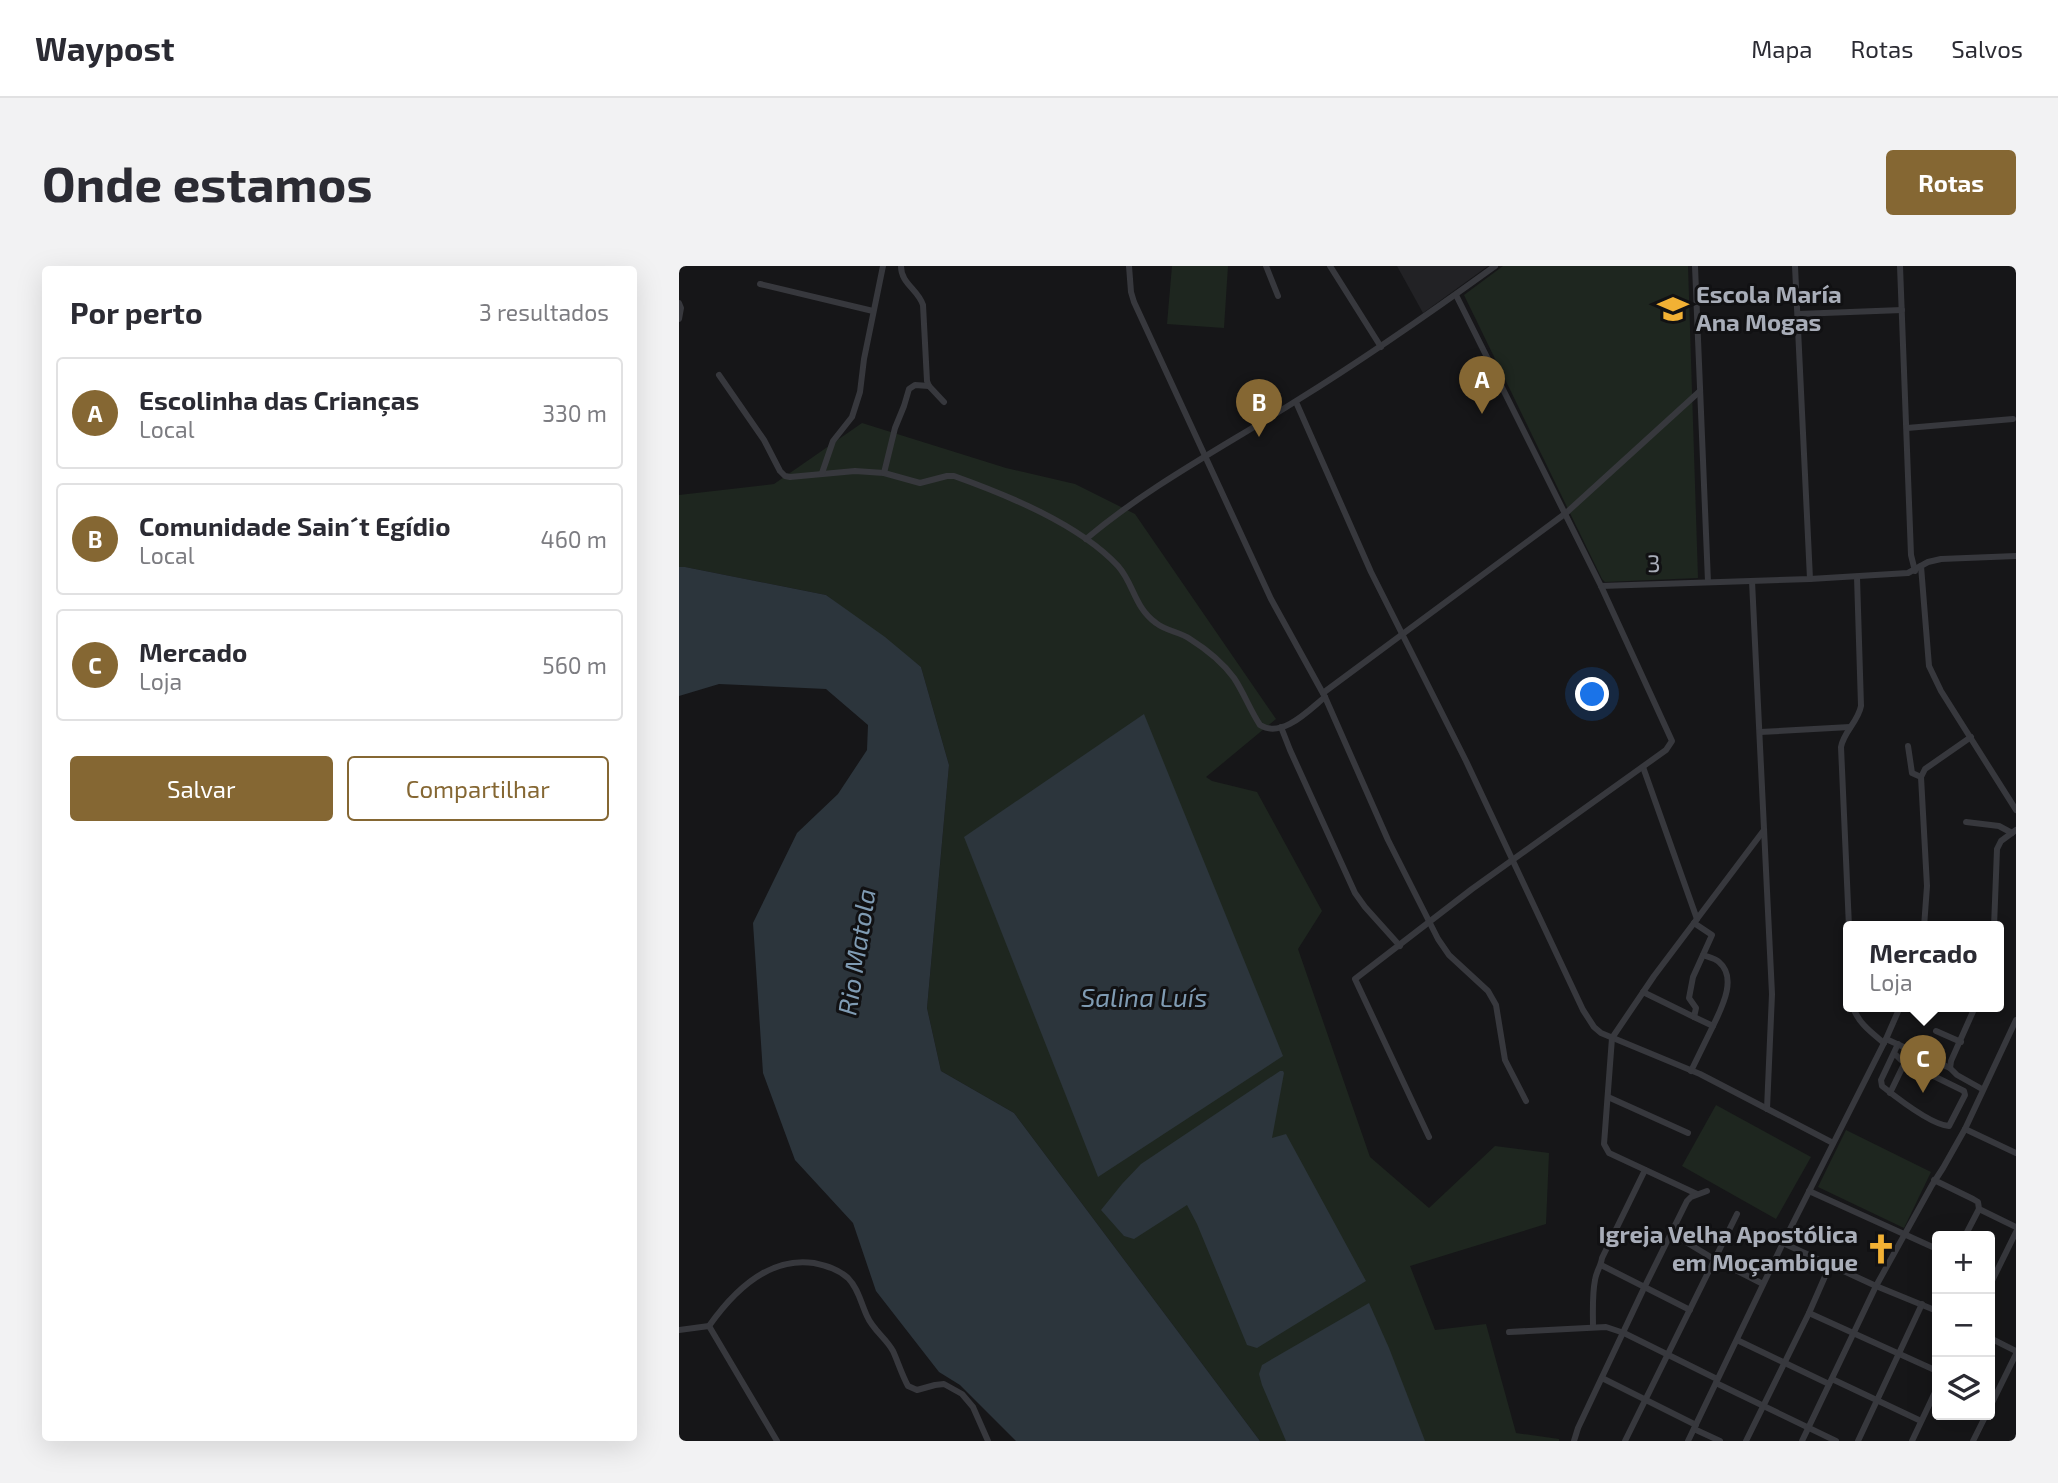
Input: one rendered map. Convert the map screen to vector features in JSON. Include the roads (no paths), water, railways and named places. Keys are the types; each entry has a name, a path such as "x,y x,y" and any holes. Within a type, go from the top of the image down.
{"street":[{"path":"822,474 833,441 852,417 856,406 883,266"},
{"path":"901,266 904,280 923,304 926,375 929,386 944,402"},
{"path":"1129,266 1134,302 1271,600 1324,695 1388,840 1430,922 1449,955 1488,990 1496,1005 1502,1050 1526,1101"},
{"path":"1266,266 1278,296"},
{"path":"1330,266 1381,347"},
{"path":"1086,539 1113,516 1381,347 1495,266"},
{"path":"1695,266 1708,582"},
{"path":"1795,266 1810,579"},
{"path":"1900,266 1911,555 1915,571 1928,562 1941,559 2016,556"},
{"path":"760,284 873,311"},
{"path":"1429,1137 1355,979 1513,860 1666,750 1672,741 1566,513 1456,295"},
{"path":"679,303 679,319"},
{"path":"1798,314 1902,310"},
{"path":"719,375 764,440 785,476 855,471 884,473 921,484 954,476 1008,497 1086,539 1118,566 1139,606 1154,622 1187,637 1222,665 1233,678 1260,725 1273,730 1302,716 1324,695 1403,634 1566,513 1700,391"},
{"path":"884,473 895,428 909,389 915,385 929,386"},
{"path":"1296,402 1350,527 1513,860 1583,1010 1594,1027 1612,1038 1691,1070 1833,1143"},
{"path":"1907,428 2013,419"},
{"path":"1921,566 1929,666 1941,691 2016,810"},
{"name":"3","path":"1601,586 1857,577 1915,571"},
{"path":"1849,921 1841,747 1843,737 1857,719 1861,706 1857,577"},
{"path":"1752,580 1772,993 1767,1109"},
{"path":"1281,727 1355,893 1400,946"},
{"path":"1760,732 1850,727"},
{"path":"1924,921 1927,886 1921,777 1932,763 1971,737"},
{"path":"1908,746 1912,773 1921,777"},
{"path":"1643,766 1696,921 1712,935 1693,977 1689,998 1696,1007 1694,1017"},
{"path":"1966,822 2000,826 2014,831"},
{"path":"1696,1194 1609,1153 1606,1149 1604,1144 1612,1038 1643,992 1764,830"},
{"path":"1994,921 1997,849 2001,841 2014,831"},
{"path":"1691,1070 1713,1026 1725,996 1728,979 1718,961 1703,955"},
{"path":"1643,992 1713,1026"},
{"path":"1855,1012 1866,1028 1885,1041 1898,1044 1950,1068 1982,1089"},
{"path":"1688,1441 1898,1012"},
{"path":"1950,1068 1973,1012"},
{"path":"1802,1441 1876,1286 1965,1129 2016,1020"},
{"path":"1936,1031 1961,1042"},
{"path":"1894,1053 1905,1062 1963,1091 1965,1095 1949,1126 1906,1105 1882,1086 1880,1082 1898,1044"},
{"path":"1890,1093 1905,1062"},
{"path":"1608,1097 1688,1132"},
{"path":"1965,1129 2016,1153"},
{"path":"1593,1327 1595,1280 1602,1258 1646,1170"},
{"path":"1934,1180 1978,1202 1979,1209 1968,1231"},
{"path":"1574,1441 1687,1201 1696,1194 1707,1191"},
{"path":"1809,1191 1932,1247"},
{"path":"1979,1209 2016,1229 1995,1271"},
{"path":"1625,1441 1737,1214"},
{"path":"1671,1233 1763,1284"},
{"path":"1783,1243 1932,1308"},
{"path":"679,1330 709,1326 733,1295 753,1279 782,1264 795,1262 824,1265 839,1270 856,1289 872,1326 893,1352 908,1386 917,1390 944,1384 962,1394 973,1407 988,1441"},
{"path":"1601,1265 1690,1310"},
{"path":"1746,1441 1830,1265"},
{"path":"1858,1441 1923,1304"},
{"path":"1809,1313 1932,1369"},
{"path":"709,1326 777,1441"},
{"path":"1509,1332 1601,1326 1624,1333 1762,1406 1836,1441"},
{"path":"1737,1340 1921,1421"},
{"path":"1995,1341 2016,1352 1995,1394"},
{"path":"1602,1378 1720,1441"},
{"path":"1912,1441 1932,1398"},
{"path":"1973,1441 1984,1420"}],"water":[{"name":"Rio Matola","path":"679,567 826,595 885,637 921,667 949,765 927,1008 941,1071 1014,1113 1260,1441 1016,1441 960,1385 939,1372 876,1291 853,1223 795,1160 763,1073 753,923 797,833 838,794 867,750 868,725 826,689 719,684 679,696"},
{"name":"Salina Luís","path":"1144,714 1283,1056 1098,1177 964,837"},
{"path":"1280,1071 1284,1073 1272,1138 1286,1134 1366,1281 1257,1348 1247,1345 1187,1205 1134,1239 1124,1236 1101,1210 1141,1164"},
{"path":"1369,1303 1425,1441 1286,1441 1262,1385 1259,1374 1262,1365"}],"place":[{"name":"Escola María Ana Mogas","path":"1673,309"},
{"name":"Escolinha das Crianças","path":"1482,414"},
{"name":"Comunidade Sain´t Egídio","path":"1259,437"},
{"name":"Mercado","path":"1923,1093"},
{"name":"Igreja Velha Apostólica em Moçambique","path":"1881,1249"}]}
